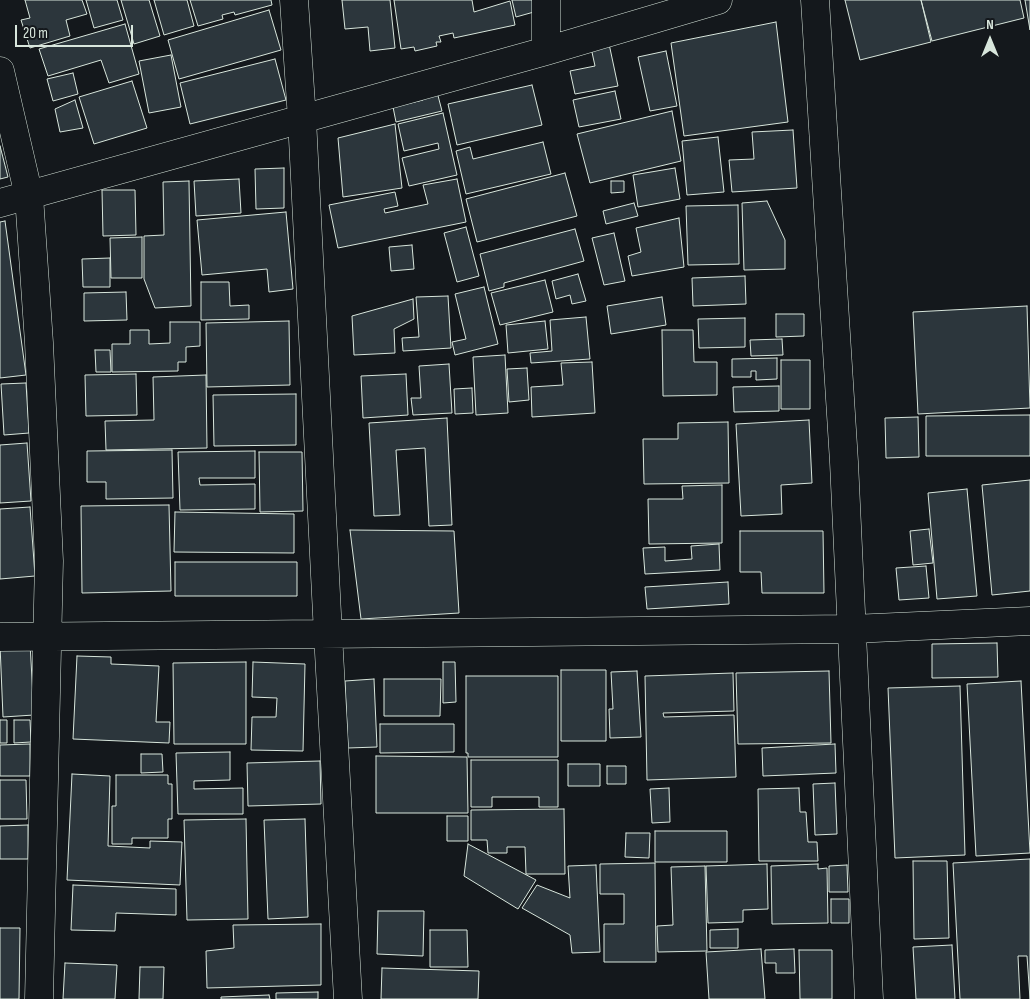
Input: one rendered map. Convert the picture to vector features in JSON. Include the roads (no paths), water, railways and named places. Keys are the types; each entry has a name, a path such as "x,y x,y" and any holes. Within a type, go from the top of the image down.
{"street":[{"path":"294,0 302,119 348,999"},
{"path":"546,0 546,51"},
{"path":"0,203 546,51 718,0"},
{"path":"815,0 852,629 870,999"},
{"path":"0,71 29,196 39,343 50,561 39,999"},
{"path":"0,637 852,629 1030,621"}]}
